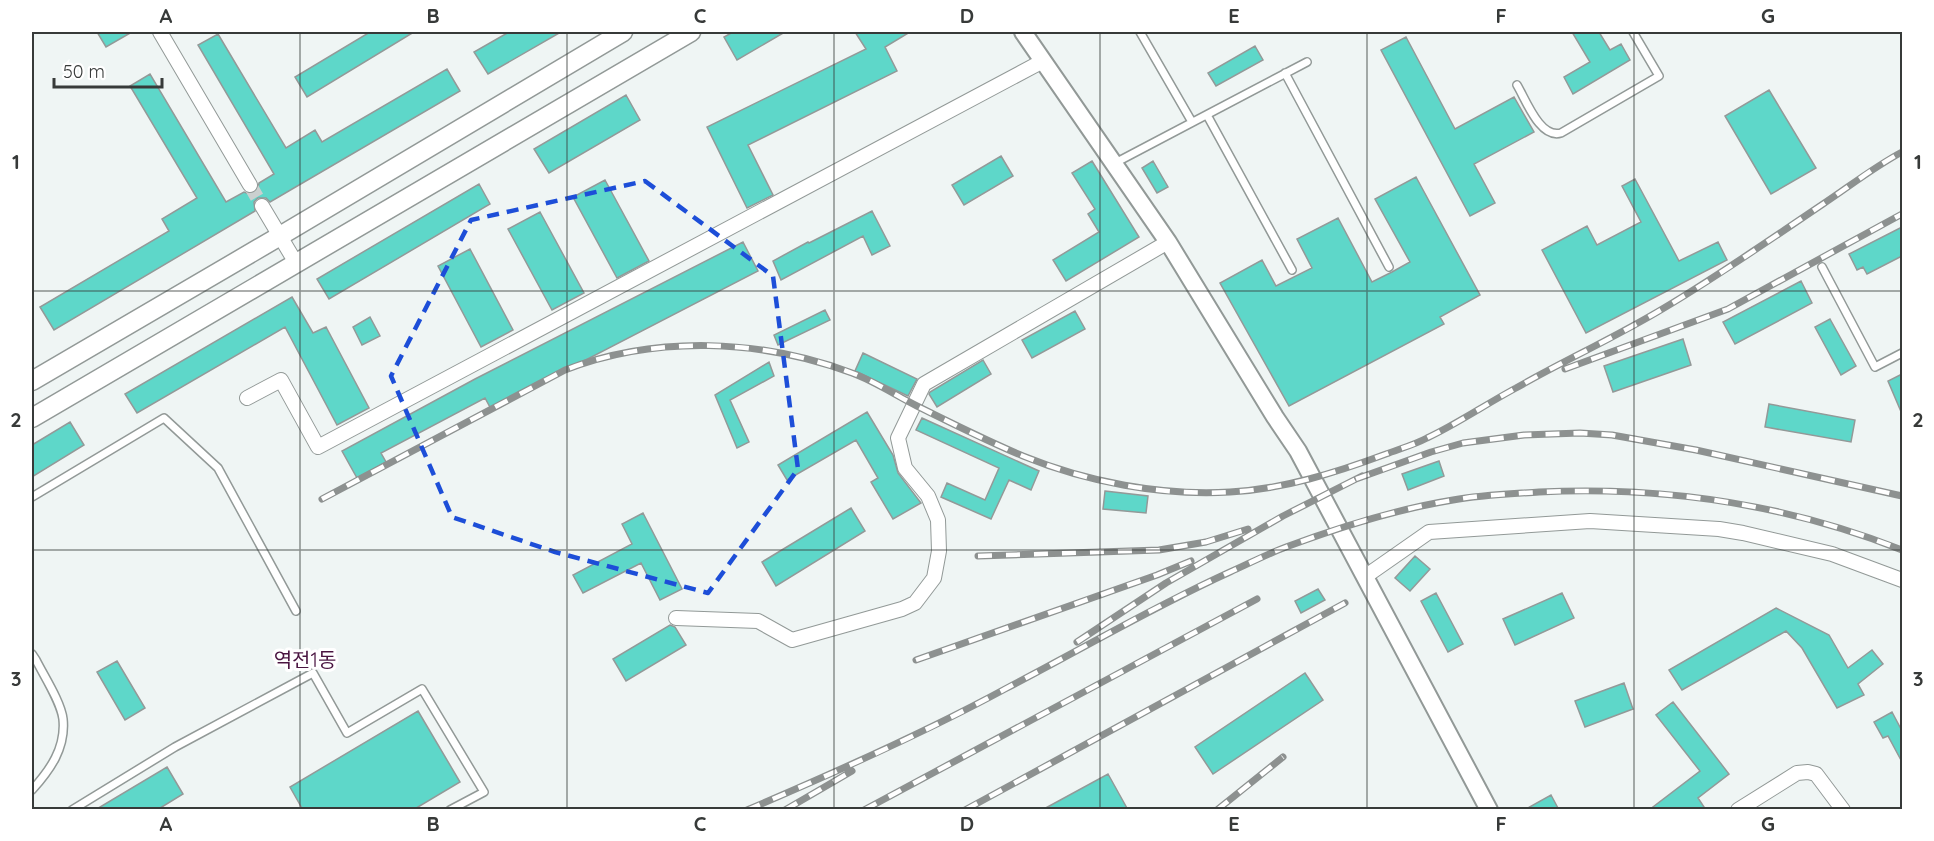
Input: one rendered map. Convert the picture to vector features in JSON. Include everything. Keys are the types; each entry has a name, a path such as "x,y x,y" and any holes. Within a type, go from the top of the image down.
{"main road":[{"path":"32,381 623,32"},
{"path":"32,418 691,32"}],"street":[{"path":"1023,32 1168,242 1298,451 1489,810"},
{"path":"166,34 250,185"},
{"path":"247,398 281,380 318,447 1043,61"},
{"path":"262,206 296,263"},
{"path":"676,618 758,621 792,640 902,609 915,603 934,578 939,551 938,520 928,496 905,468 898,438 924,384 1168,242"},
{"path":"1366,576 1429,532 1597,521 1719,529 1743,533 1832,554 1902,580"},
{"path":"1738,810 1797,773 1808,772 1816,774 1843,810"}],"lane":[{"path":"1140,32 1192,122"},
{"path":"1517,85 1542,127 1554,135 1561,133 1659,76 1633,32"},
{"path":"1114,163 1307,62"},
{"path":"1286,74 1389,267"},
{"path":"1207,115 1292,270"},
{"path":"1822,267 1875,367 1902,353"},
{"path":"32,496 164,418 218,468 296,611"},
{"path":"32,654 63,718 61,743 53,764 32,790"},
{"path":"72,810 175,747 313,673 347,733 423,689 484,792 450,810"}],"highlighted area":[{"path":"645,181 773,276 798,469 708,593 555,552 452,517 391,376 471,220"}],"building":[{"path":"97,32 132,32 106,47"},
{"path":"370,32 414,32 307,97 295,77"},
{"path":"509,32 561,32 488,74 474,52"},
{"path":"733,32 785,32 737,60 724,37"},
{"path":"855,32 910,32 885,47 897,71 748,145 773,195 747,208 707,127 866,49"},
{"path":"1572,32 1599,32 1610,50 1621,44 1630,60 1573,94 1564,77 1590,62"},
{"path":"218,34 286,148 315,130 322,142 447,69 460,91 270,202 266,198 258,198 254,202 255,211 54,330 40,307 169,231 162,219 197,198 130,86 150,74 226,202 244,192 249,194 255,192 259,183 274,174 198,45"},
{"path":"1406,37 1455,129 1514,97 1534,132 1474,164 1495,203 1470,216 1381,50"},
{"path":"1255,46 1263,60 1216,86 1208,73"},
{"path":"1769,90 1816,168 1771,194 1725,116"},
{"path":"626,95 640,120 549,173 534,149"},
{"path":"1001,156 1013,176 964,205 952,185"},
{"path":"1092,161 1139,237 1066,281 1053,260 1099,232 1088,214 1095,209 1072,173"},
{"path":"1153,161 1168,187 1157,193 1142,168"},
{"path":"1416,177 1480,295 1440,317 1444,324 1289,406 1220,283 1262,260 1276,286 1312,268 1297,239 1338,218 1372,282 1392,272 1410,262 1375,199"},
{"path":"1635,179 1679,261 1718,242 1727,260 1586,333 1542,250 1587,226 1597,245 1641,222 1622,186"},
{"path":"605,180 649,261 617,278 573,197"},
{"path":"479,184 490,204 329,299 317,279"},
{"path":"872,211 890,246 872,255 863,236 781,280 773,261"},
{"path":"540,212 584,293 552,310 508,229"},
{"path":"1902,227 1902,256 1867,274 1863,267 1857,270 1849,254"},
{"path":"743,242 758,271 491,409 485,398 381,453 386,462 357,478 342,451 475,379"},
{"path":"470,249 513,330 481,347 438,266"},
{"path":"1801,281 1812,303 1735,344 1723,322"},
{"path":"292,297 313,333 326,327 369,408 337,425 285,327 137,413 125,394"},
{"path":"825,310 830,320 778,345 774,335"},
{"path":"1075,311 1085,329 1032,358 1022,340"},
{"path":"370,317 380,336 362,345 353,327"},
{"path":"1830,319 1856,366 1841,375 1815,327"},
{"path":"1683,339 1691,365 1613,392 1604,366"},
{"path":"863,353 917,379 908,396 855,371"},
{"path":"983,360 991,374 937,407 930,392"},
{"path":"769,362 774,376 730,400 749,442 737,448 715,395"},
{"path":"1902,374 1902,414 1888,381"},
{"path":"1769,404 1855,420 1851,442 1765,427"},
{"path":"867,412 893,455 898,473 921,503 893,519 871,482 878,478 856,440 787,480 778,465"},
{"path":"922,418 1039,471 1031,490 1009,480 991,519 941,497 947,483 985,500 999,468 916,430"},
{"path":"70,422 84,445 32,477 32,445"},
{"path":"1439,461 1444,476 1408,490 1402,474"},
{"path":"1105,491 1148,496 1146,513 1103,509"},
{"path":"851,508 865,531 776,586 762,562"},
{"path":"643,513 682,589 660,600 641,563 583,593 573,575 632,544 622,524"},
{"path":"1415,556 1430,569 1410,591 1395,578"},
{"path":"1318,589 1325,600 1301,613 1295,601"},
{"path":"1436,593 1463,644 1448,652 1421,601"},
{"path":"1562,593 1574,618 1515,645 1503,619"},
{"path":"1776,608 1829,635 1848,668 1872,650 1883,664 1858,684 1864,695 1837,708 1802,648 1786,631 1682,690 1669,670"},
{"path":"670,625 675,627 686,645 626,681 613,659"},
{"path":"117,661 145,708 125,720 97,672"},
{"path":"1305,673 1323,700 1213,774 1195,747"},
{"path":"1624,683 1633,709 1585,727 1575,701"},
{"path":"1673,702 1729,774 1698,798 1706,810 1649,810 1700,771 1656,715"},
{"path":"418,711 460,782 413,810 303,810 290,787"},
{"path":"1892,712 1902,731 1902,762 1888,736 1883,738 1874,722"},
{"path":"167,767 183,794 157,810 95,810"},
{"path":"1108,774 1128,810 1042,810"},
{"path":"1551,795 1559,810 1524,810"}],"tunnel":[{"path":"250,185 262,206"}],"railway":[{"path":"322,499 565,370 635,351 708,346 782,353 852,373 1010,450 1047,465 1098,480 1151,489 1204,493 1250,490 1290,484 1367,461 1417,443 1449,427 1684,296 1902,152"},
{"path":"1565,369 1728,309 1902,214"},
{"path":"1356,479 1463,443 1524,435 1580,433 1612,435 1696,450 1902,496"},
{"path":"1077,642 1166,583 1283,516 1362,476"},
{"path":"747,810 942,722 1201,585 1286,547 1411,508 1474,497 1539,492 1632,492 1724,502 1769,510 1858,534 1902,550"},
{"path":"978,556 1159,550 1206,542 1248,529"},
{"path":"916,660 1191,561"},
{"path":"864,810 1257,599"},
{"path":"965,810 1345,603"},
{"path":"1217,810 1283,757"},
{"path":"785,810 852,771"}],"district":[{"name":"역전1동","path":"305,660"}]}
